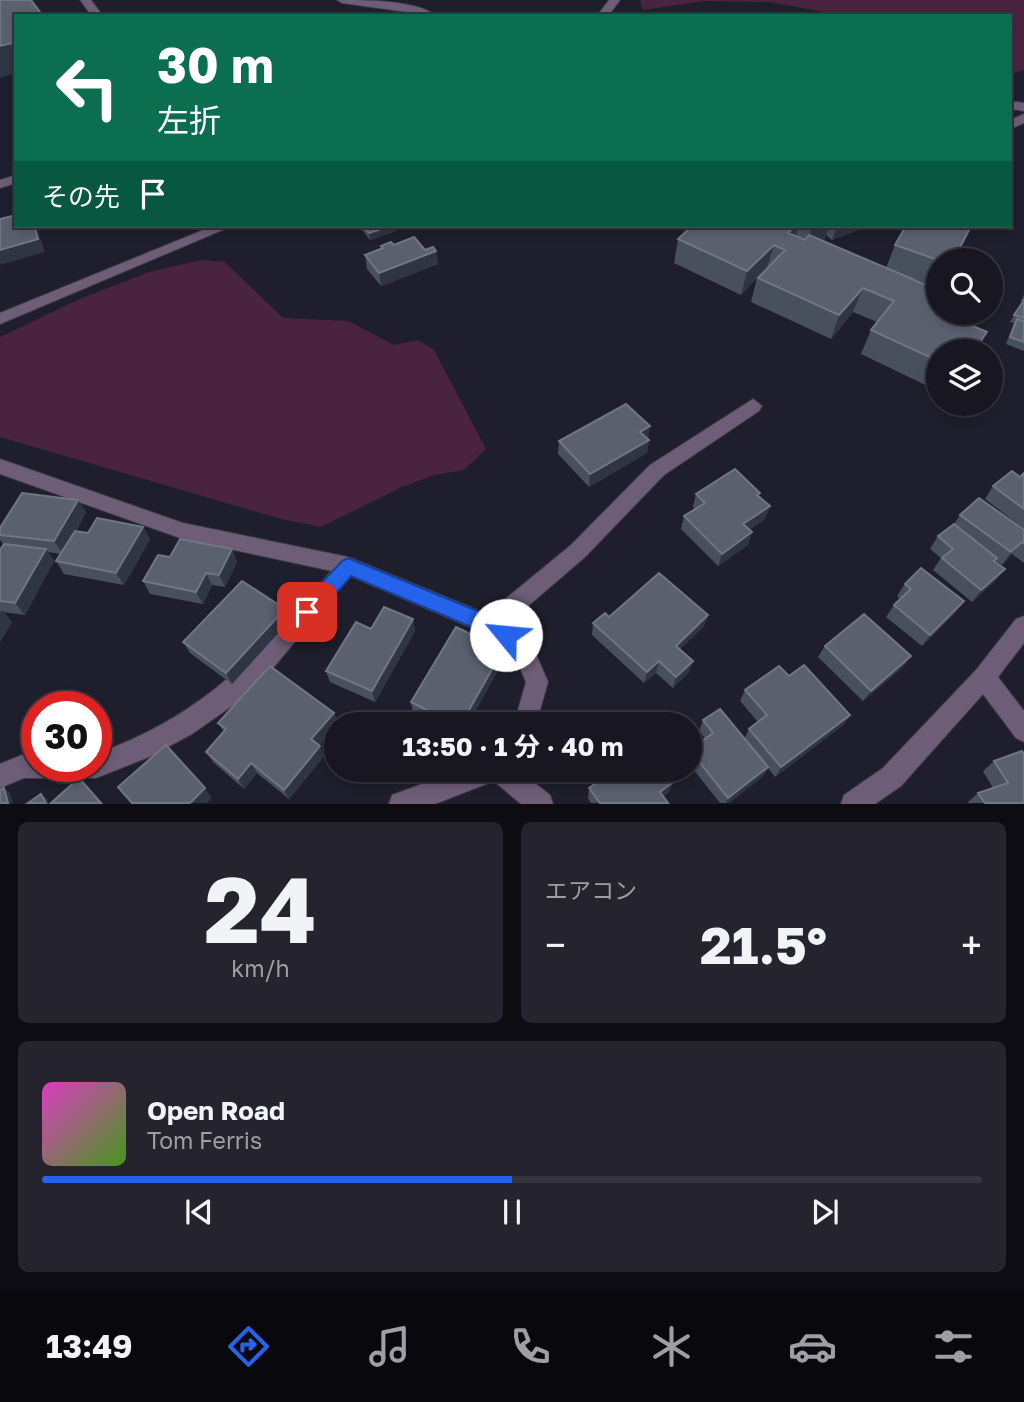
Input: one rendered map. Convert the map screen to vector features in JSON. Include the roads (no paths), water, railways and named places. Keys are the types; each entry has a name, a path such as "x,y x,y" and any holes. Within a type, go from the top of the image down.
{"street":[{"path":"85,0 96,14"},
{"path":"342,0 422,9 428,14"},
{"path":"604,14 615,0"},
{"path":"0,320 220,228"},
{"path":"490,625 578,551 657,470 753,406"},
{"path":"3,473 183,531 348,566 490,625 521,645 537,682 528,712"},
{"path":"112,761 133,754 202,713 258,668 348,566"},
{"path":"853,803 892,777 984,677 1024,626"},
{"path":"984,677 1024,730"},
{"path":"0,776 21,767"},
{"path":"401,803 459,782"},
{"path":"514,782 541,803"}]}
